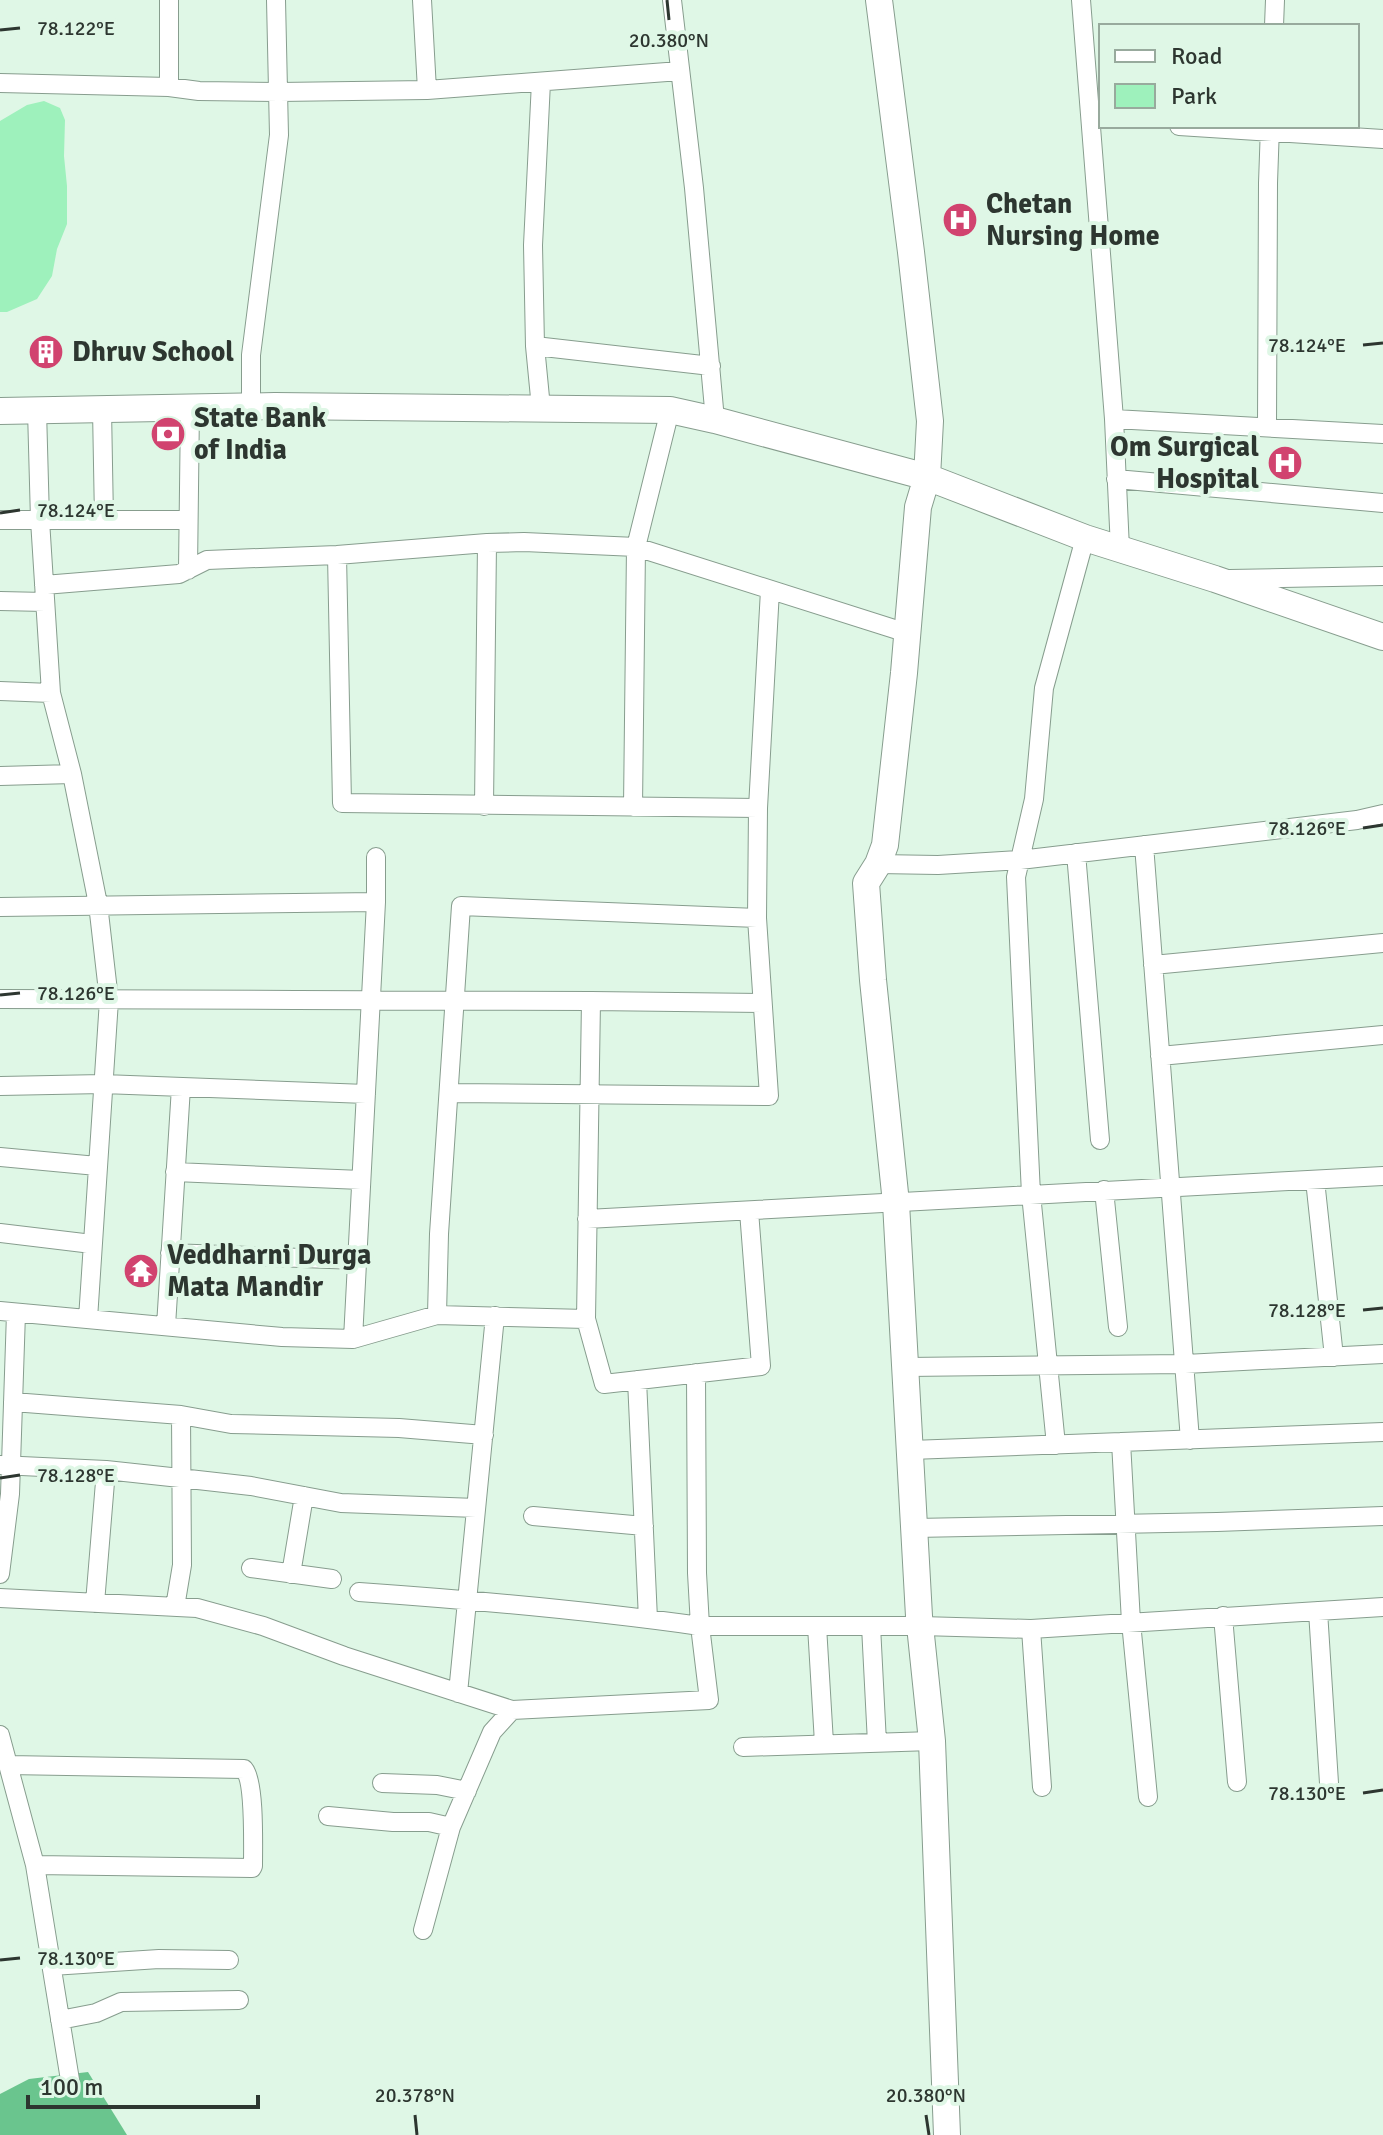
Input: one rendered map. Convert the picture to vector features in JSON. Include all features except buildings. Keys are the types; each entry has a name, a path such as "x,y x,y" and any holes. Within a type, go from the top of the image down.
{"street":[{"path":"169,0 169,87"},
{"path":"251,406 251,355 279,135 276,0"},
{"path":"422,0 427,90"},
{"path":"672,0 696,203 715,420"},
{"path":"879,0 930,421 927,477 918,507 885,845 866,883 896,1203 921,1626 932,1741 947,2135"},
{"path":"1081,0 1093,52 1120,549"},
{"path":"1274,24 1275,0"},
{"path":"0,83 169,87 199,91 427,90 680,71"},
{"path":"541,82 533,245 535,346 541,408"},
{"path":"1267,427 1270,128 1383,139"},
{"path":"535,346 711,366"},
{"path":"0,411 251,406 670,410 927,477 1085,538 1383,637"},
{"path":"188,570 190,407"},
{"path":"102,409 104,519"},
{"path":"37,410 40,520 51,693 72,774 98,904 109,1000 88,1319"},
{"path":"633,807 636,547 670,410"},
{"path":"1114,419 1383,434"},
{"path":"1116,479 1383,503"},
{"path":"0,520 188,520"},
{"path":"1056,1445 1031,1194 1016,877 1034,799 1044,688 1085,538"},
{"path":"0,601 179,574 207,560 524,542 636,547 907,633"},
{"path":"484,806 487,543"},
{"path":"337,555 342,803 758,808"},
{"path":"1215,579 1383,576"},
{"path":"449,1093 769,1096 757,918 758,808 770,590"},
{"path":"0,691 51,693"},
{"path":"0,776 72,774"},
{"path":"878,864 938,865 1020,860 1357,820 1383,814"},
{"path":"1144,845 1190,1440"},
{"path":"1076,853 1100,1140"},
{"path":"353,1339 376,857"},
{"path":"0,907 376,902"},
{"path":"437,1315 439,1234 461,906 757,918"},
{"path":"1153,965 1383,943"},
{"path":"0,999 762,1003"},
{"path":"591,1001 586,1319 604,1384 761,1366 749,1211"},
{"path":"1160,1056 1383,1035"},
{"path":"0,1086 103,1084 366,1094"},
{"path":"166,1326 181,1087"},
{"path":"0,1157 97,1166"},
{"path":"175,1172 361,1180"},
{"path":"587,1219 1383,1176"},
{"path":"1315,1180 1334,1357"},
{"path":"1104,1190 1118,1327"},
{"path":"0,1233 92,1244"},
{"path":"170,1253 357,1260"},
{"path":"0,1574 10,1494 6,1466 13,1402 8,1312 282,1337 353,1339 437,1315 586,1319"},
{"path":"458,1693 495,1316"},
{"path":"906,1367 1185,1364 1383,1354"},
{"path":"0,1598 197,1608 263,1626 344,1656 512,1710 709,1700 697,1573 696,1373"},
{"path":"637,1380 648,1619"},
{"path":"13,1402 181,1415 231,1424 399,1428 484,1435"},
{"path":"175,1607 182,1565 181,1415"},
{"path":"911,1450 1383,1432"},
{"path":"1121,1442 1131,1622 1148,1797"},
{"path":"6,1466 106,1470 180,1478 251,1486 341,1503 476,1508"},
{"path":"95,1603 106,1470"},
{"path":"291,1574 304,1496"},
{"path":"533,1516 644,1526"},
{"path":"915,1528 1383,1516"},
{"path":"251,1568 332,1579"},
{"path":"359,1592 468,1599 700,1626 1031,1629 1383,1607"},
{"path":"1318,1611 1329,1783"},
{"path":"1223,1616 1237,1782"},
{"path":"817,1626 824,1743"},
{"path":"871,1626 877,1743"},
{"path":"1031,1629 1042,1787"},
{"path":"423,1930 451,1827 492,1732 512,1710"},
{"path":"0,1735 35,1865 70,2080"},
{"path":"743,1747 932,1741"},
{"path":"8,1765 244,1769 249,1775 252,1868 35,1865"},
{"path":"382,1783 437,1785 467,1791"},
{"path":"328,1816 429,1822 451,1827"},
{"path":"52,1966 159,1959 229,1960"},
{"path":"60,2020 96,2013 121,2002 239,2000"}],"green space":[{"path":"44,101 60,108 65,120 67,224 57,249 52,276 37,299 0,312 0,121 27,105"}],"shaded area":[{"path":"88,2072 127,2135 0,2135 0,2094 29,2079"}],"place":[{"name":"Chetan Nursing Home","path":"960,220"},
{"name":"Dhruv School","path":"46,352"},
{"name":"State Bank of India","path":"168,434"},
{"name":"Om Surgical Hospital","path":"1285,463"},
{"name":"Veddharni Durga Mata Mandir","path":"141,1271"}]}
